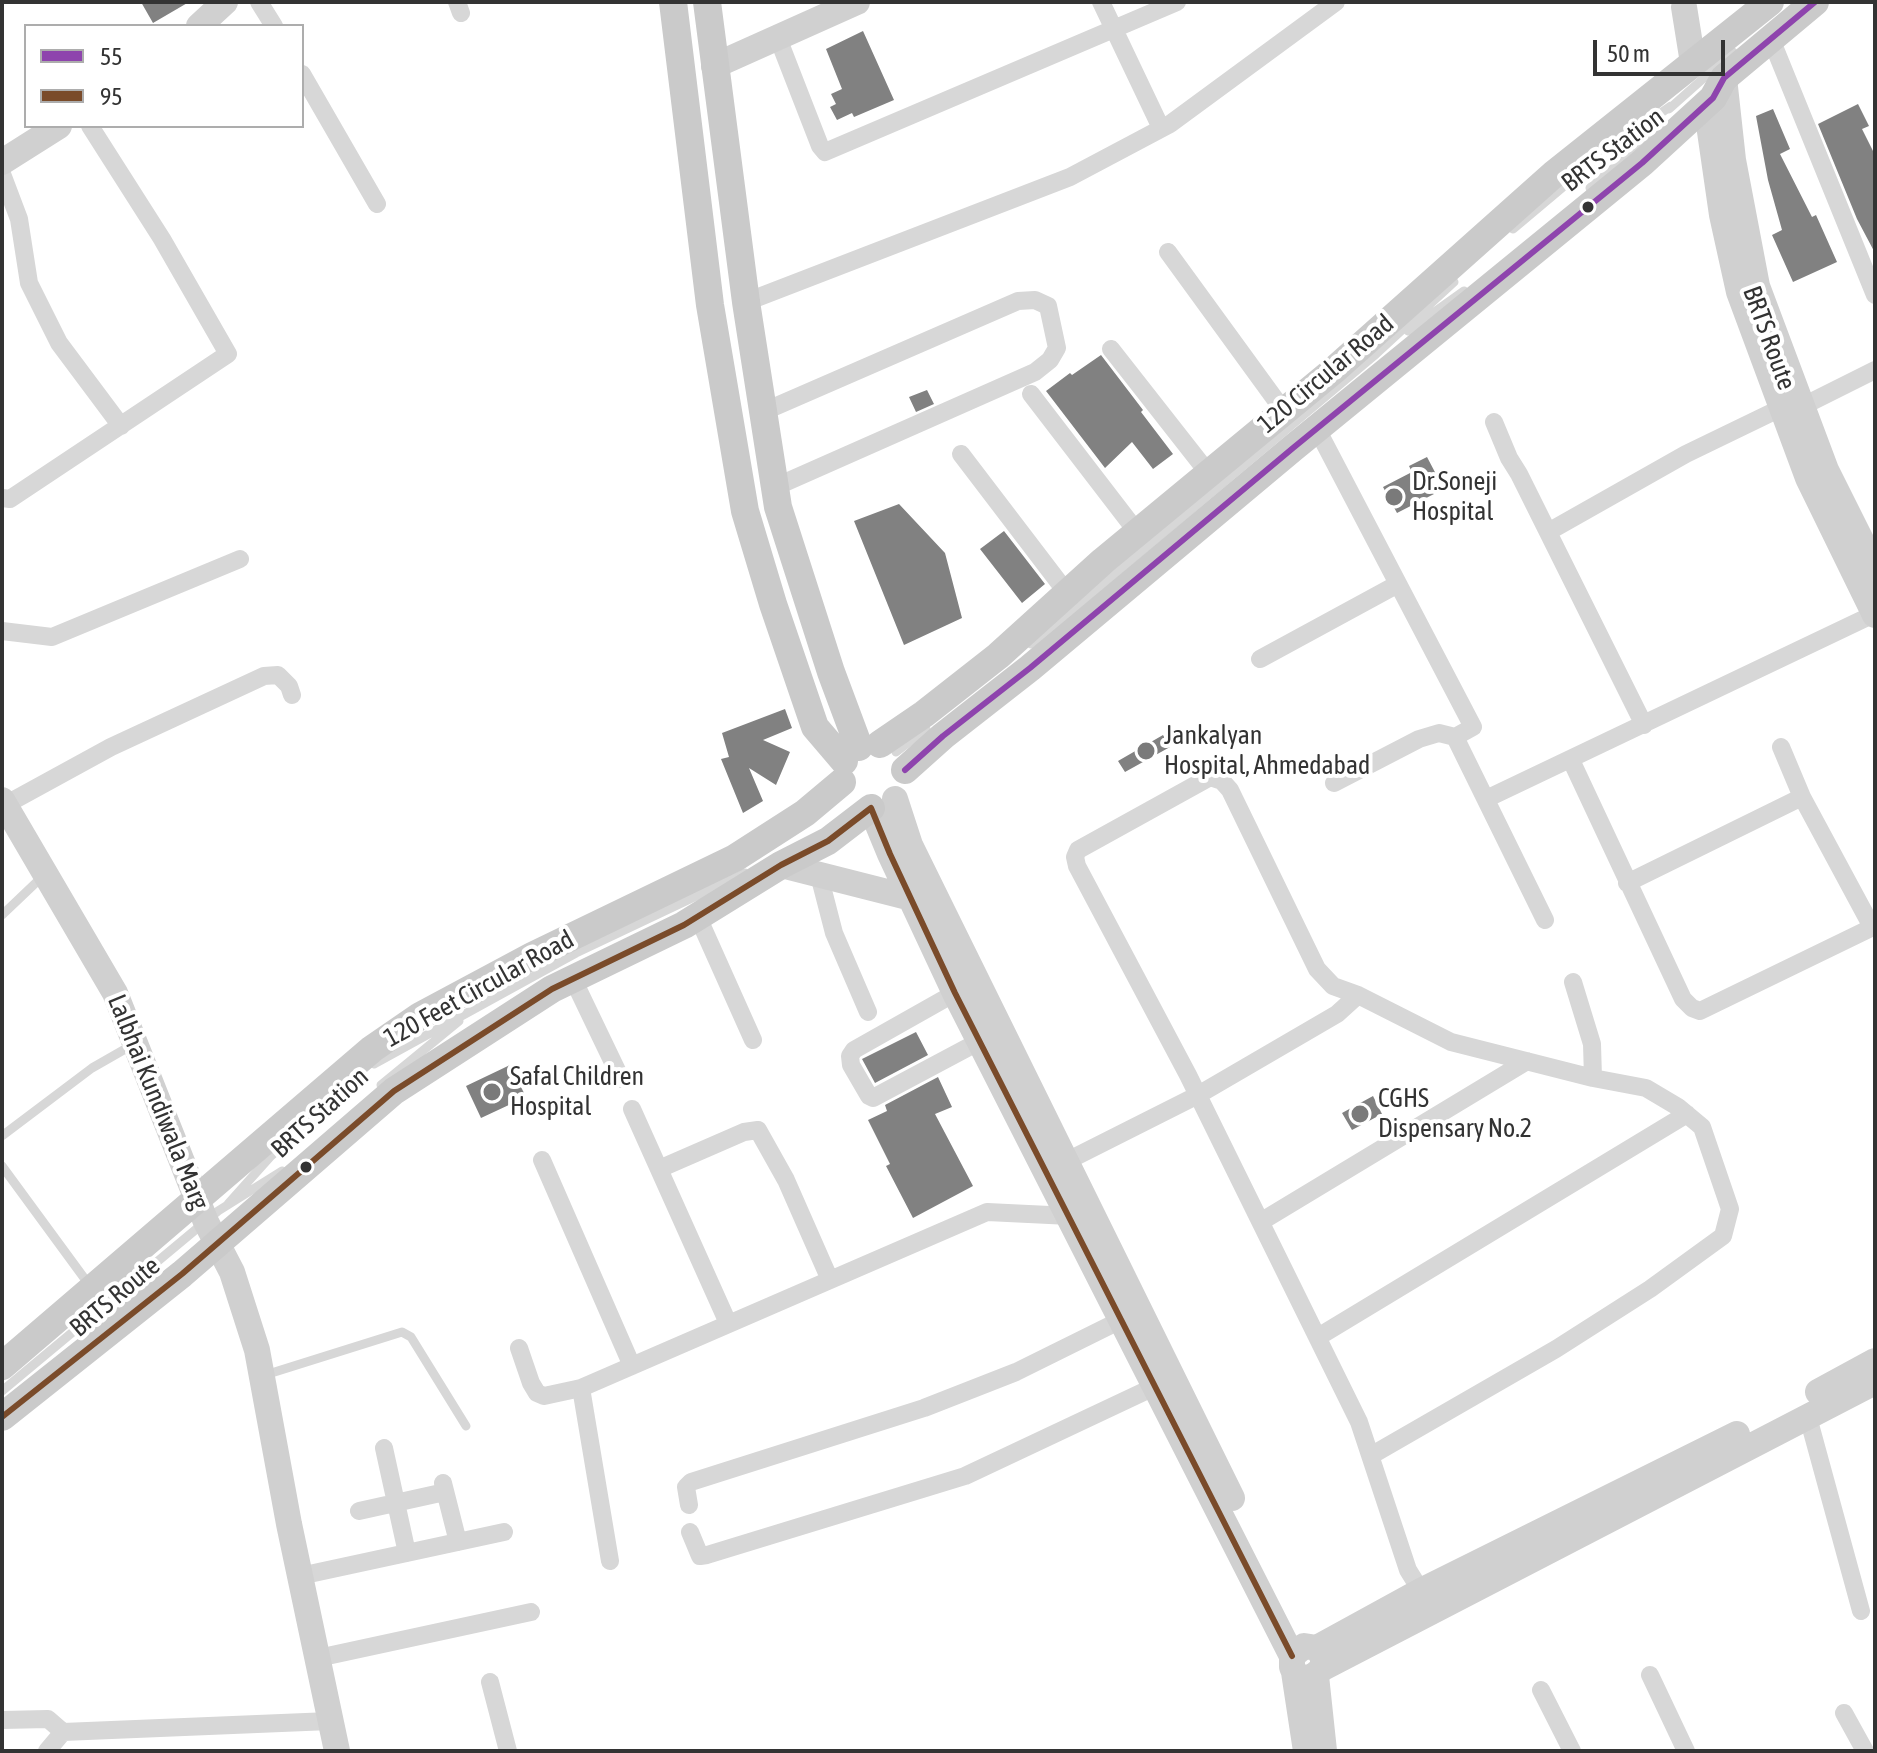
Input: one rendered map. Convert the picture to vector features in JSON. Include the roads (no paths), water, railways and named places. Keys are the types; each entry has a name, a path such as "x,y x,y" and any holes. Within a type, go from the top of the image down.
{"main road":[{"path":"673,2 710,305 745,511 815,727 871,759 902,791 883,803 852,800 871,759 831,672 778,507 746,302 707,2"},
{"path":"714,66 857,2"},
{"name":"120 Circular Road","path":"871,759 943,736 1030,668 1642,163 1770,2"},
{"name":"120 Circular Road","path":"871,759 998,656 1137,532 1333,371 1554,174 1710,75 1815,2"},
{"path":"201,24 219,4"},
{"path":"1682,4 1710,75 1735,173 1757,286 1808,478 1875,614"},
{"path":"2,162 56,128"},
{"path":"1791,407 1875,568"},
{"name":"120 Feet Circular Road","path":"2,1417 206,1222 239,1165 372,1049 420,1016 532,956 735,858 805,813 871,759"},
{"name":"Lalbhai Kundiwala Marg","path":"3,802 115,993 206,1222 232,1272 257,1350 337,1751"},
{"path":"883,803 911,898 955,993 1121,1320 1308,1661"},
{"path":"883,803 916,857 1067,1161 1308,1661 1309,1747"},
{"name":"120 Feet Circular Road","path":"2,1366 92,1289 206,1222 474,1038 573,979 698,917 770,865 828,841 883,803"},
{"path":"770,865 911,898"},
{"path":"1308,1661 1762,1432 1875,1361"},
{"path":"1308,1661 1421,1591 1762,1432 1808,1417 1875,1382"}],"street":[{"path":"259,2 273,24"},
{"path":"1101,2 1161,128"},
{"path":"778,38 825,152 1177,2"},
{"path":"746,302 1070,177 1161,128 1336,2"},
{"path":"1758,41 1875,295"},
{"path":"304,77 377,204"},
{"path":"2,498 10,499 228,354 162,239 91,128"},
{"path":"2,174 19,219 29,283 59,343 121,426"},
{"path":"1168,252 1283,410"},
{"path":"765,411 1018,301 1035,300 1048,306 1057,348 1050,360 1035,372 775,487"},
{"path":"1111,349 1209,474"},
{"path":"1548,532 1686,454 1875,370"},
{"path":"1031,394 1137,532"},
{"path":"1494,422 1509,458 1644,725"},
{"path":"1317,429 1473,727 1455,737 1439,733 1419,739 1334,783"},
{"path":"961,454 1067,593"},
{"path":"2,631 52,637 240,559"},
{"path":"1260,659 1398,584"},
{"path":"1486,799 1875,614"},
{"path":"3,802 111,747 264,676 278,675 289,686 292,695"},
{"path":"1455,737 1545,920"},
{"path":"1571,760 1683,999 1700,1011 1873,926 1802,797 1781,747"},
{"path":"1372,1455 1556,1349 1650,1289 1723,1236 1730,1209 1702,1127 1646,1088 1593,1078 1451,1042 1358,995 1333,986 1317,969 1230,790 1222,781 1210,777 1078,850 1075,857 1082,877 1198,1095 1318,1337 1372,1455 1408,1570 1421,1591"},
{"path":"1627,883 1802,797"},
{"path":"819,875 834,933 868,1012"},
{"path":"698,917 753,1040"},
{"path":"573,979 621,1079"},
{"path":"1573,982 1592,1044 1593,1078"},
{"path":"955,993 854,1050 850,1056 851,1065 873,1098 980,1041"},
{"path":"1067,1161 1198,1095 1337,1014 1358,995"},
{"path":"1262,1221 1527,1061"},
{"path":"632,1109 728,1323"},
{"path":"1318,1337 1687,1114"},
{"path":"659,1169 744,1132 758,1130 780,1166 830,1280"},
{"path":"542,1160 632,1366"},
{"path":"519,1348 537,1393 544,1396 581,1388 987,1212 1070,1216"},
{"path":"689,1505 686,1487 691,1482 924,1408 1016,1372 1121,1320"},
{"path":"690,1532 700,1556 707,1555 865,1504 965,1476 1156,1386"},
{"path":"581,1388 610,1561"},
{"path":"1808,1417 1861,1611"},
{"path":"384,1448 407,1553"},
{"path":"359,1511 444,1488 458,1542"},
{"path":"300,1576 504,1532"},
{"path":"318,1658 531,1612"},
{"path":"1650,1675 1686,1751"},
{"path":"490,1682 508,1751"},
{"path":"1541,1690 1572,1751"},
{"path":"1844,1713 1865,1751"},
{"path":"2,1720 48,1719 63,1732 330,1721"},
{"path":"47,1751 63,1732"}],"lane":[{"path":"1671,106 1710,75"},
{"name":"BRTS Route","path":"1710,75 1728,188 1750,290 1823,485 1875,590"},
{"name":"BRTS Station","path":"1578,198 1623,160 1671,106"},
{"name":"BRTS Station","path":"1503,237 1607,150 1671,106"},
{"path":"1020,653 1376,354 1457,279"},
{"path":"1376,354 1474,284"},
{"path":"871,759 933,723"},
{"path":"479,1005 576,953 770,865"},
{"path":"2,915 46,873"},
{"name":"BRTS Station","path":"365,1073 376,1062 479,1005"},
{"name":"BRTS Station","path":"377,1088 479,1005"},
{"path":"2,1136 92,1068 136,1043"},
{"name":"BRTS Station","path":"228,1204 270,1157 341,1094"},
{"name":"BRTS Station","path":"228,1204 285,1170 297,1159"},
{"path":"2,1166 92,1289"},
{"name":"BRTS Route","path":"2,1391 228,1204"},
{"path":"262,1376 402,1332 411,1337 466,1426"}],"place":[{"name":"Dr.Soneji Hospital","path":"1394,497"},
{"name":"Jankalyan Hospital, Ahmedabad","path":"1146,751"},
{"name":"Safal Children Hospital","path":"492,1092"},
{"name":"CGHS Dispensary No.2","path":"1360,1114"}]}
